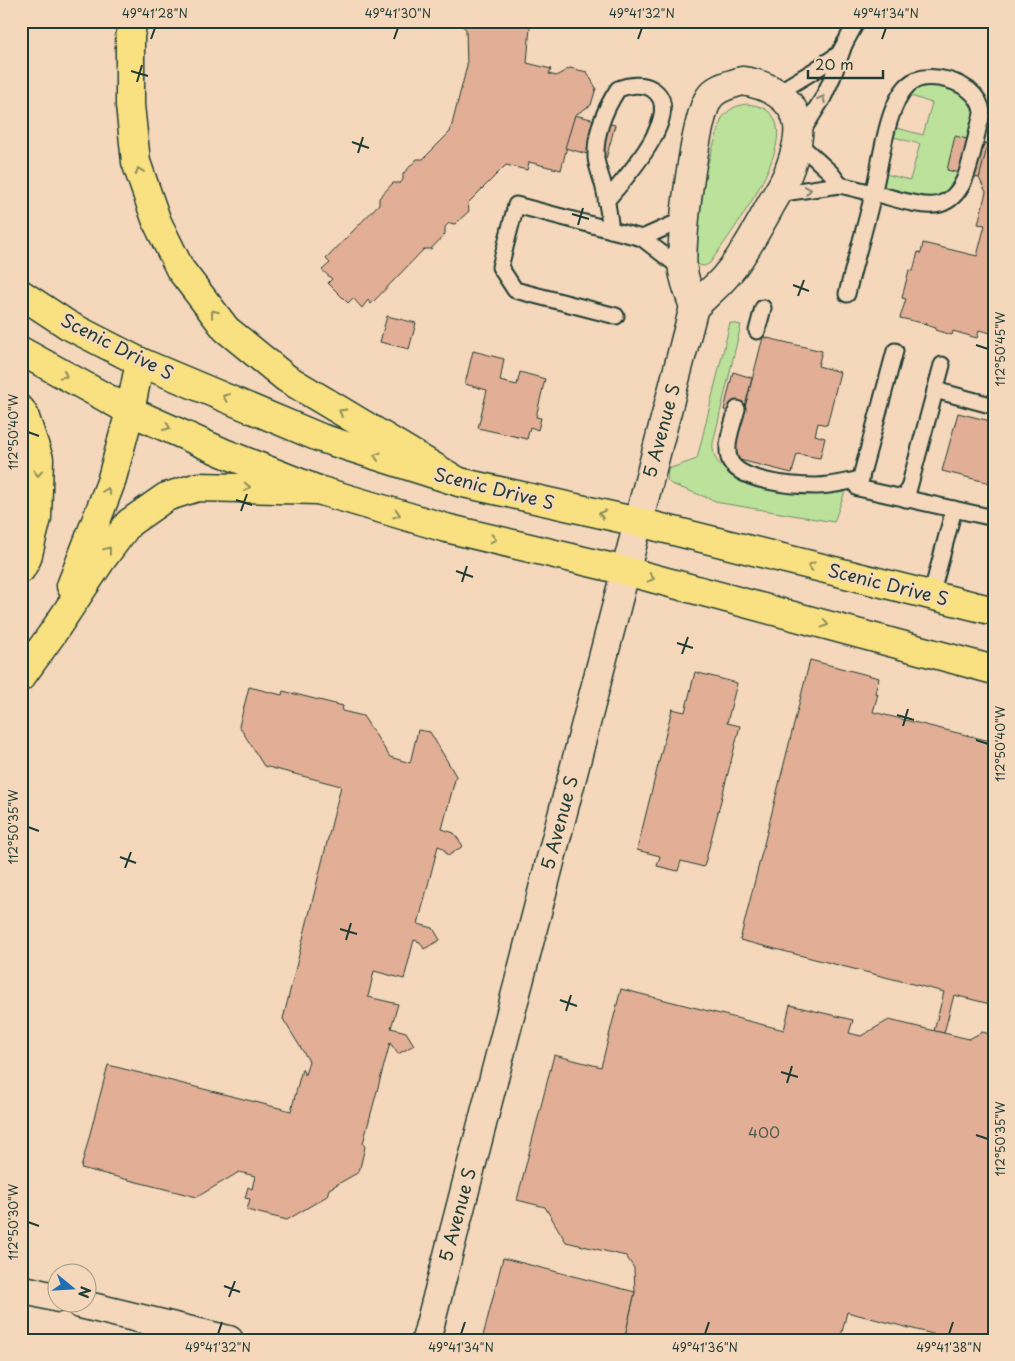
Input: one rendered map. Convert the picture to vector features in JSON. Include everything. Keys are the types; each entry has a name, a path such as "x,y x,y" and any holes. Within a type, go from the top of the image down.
{"main road":[{"path":"133,21 130,36 130,106 136,162 157,222 180,269 226,329 286,378 459,482"},
{"name":"Scenic Drive S","path":"21,294 68,324 140,362 321,438 459,482 638,522 994,611"},
{"path":"21,351 130,411 224,453 318,490 446,528 626,571 994,670"},
{"path":"52,634 111,482 130,411 140,362"},
{"path":"21,410 39,459 37,518 27,558 21,569"},
{"path":"21,677 129,523 166,497 198,486 318,490"}],"street":[{"path":"742,81 758,84 777,93 783,97 796,116 798,126 796,141 788,175 754,236 725,277 694,307 682,269 685,219 698,133 708,99 715,91 742,81"},
{"name":"5 Avenue S","path":"426,1340 694,307"},
{"path":"21,1289 48,1296"},
{"path":"98,1308 229,1340"}],"lane":[{"path":"777,93 838,54 857,21"},
{"path":"840,185 831,173 796,141 824,98 844,44"},
{"path":"776,194 840,185 873,193 928,206 950,200 962,184 970,163 982,112 976,96 963,86 940,79 924,78 909,84 893,112 888,129 873,193 847,294"},
{"path":"606,201 653,140 663,108 662,101 653,89 646,86 631,85 618,89 607,109 597,141 596,160 604,185 606,201 611,230"},
{"path":"616,316 515,290 500,268 516,205 642,238 682,269"},
{"path":"642,238 685,219"},
{"path":"757,331 763,308"},
{"path":"895,351 858,488 994,518"},
{"path":"906,499 942,365"},
{"path":"935,390 994,406"},
{"path":"737,409 728,443 729,458 735,468 746,475 788,484 817,486 861,479"},
{"path":"931,596 954,509"}],"green space":[{"path":"909,84 963,86 982,112 970,163 940,204 873,193 877,172 910,180 920,144 886,135 889,126 923,135 932,103 902,93"},
{"path":"746,104 768,111 777,127 775,150 766,175 751,202 710,263 701,266 696,262 695,217 702,182 722,118 732,108"},
{"path":"730,323 741,325 713,443 716,459 722,466 736,475 847,486 834,522 721,503 671,484 667,480 668,469 697,459"}],"building":[{"path":"461,21 534,21 530,27 527,63 551,69 549,74 556,76 570,68 587,72 596,88 591,105 575,115 561,170 529,162 527,170 506,165 468,203 469,211 455,224 449,223 445,227 445,234 431,249 424,249 371,304 368,300 362,308 353,298 348,303 328,283 332,279 322,270 330,263 326,259 379,204 379,198 393,183 400,183 403,180 403,174 417,159 423,159 450,132 467,66 466,29 461,25"},
{"path":"575,115 615,125 606,159 565,148"},
{"path":"994,133 994,325 991,333 979,330 977,338 953,331 952,335 923,324 927,324 900,318 906,299 902,298 909,270 913,271 918,252 921,253 923,243 977,256 985,225 978,224 986,192 979,178 989,136"},
{"path":"955,136 988,144 979,178 947,170"},
{"path":"387,316 416,323 409,349 380,342"},
{"path":"763,337 822,351 818,366 840,372 827,425 818,423 815,435 825,438 820,458 797,454 792,473 732,458"},
{"path":"473,351 504,359 500,381 517,385 520,372 545,379 536,417 541,418 538,430 530,427 527,439 478,428 487,390 465,384"},
{"path":"733,372 752,378 743,414 724,410"},
{"path":"958,413 994,422 994,484 942,471"},
{"path":"810,660 879,678 875,693 878,694 873,712 994,742 994,1005 954,995 944,1033 934,1031 944,992 740,940"},
{"path":"695,672 737,683 727,723 740,726 704,867 681,861 678,871 657,866 660,856 637,850 672,709 685,712"},
{"path":"249,687 282,695 283,691 343,706 342,711 363,716 390,757 410,763 418,730 430,732 456,776 442,829 454,833 463,846 448,856 443,848 438,846 418,924 433,928 440,940 424,949 420,942 414,940 404,979 374,971 368,997 398,1004 391,1028 406,1032 414,1045 398,1054 390,1043 363,1143 365,1147 359,1172 329,1189 327,1196 287,1220 247,1210 250,1199 245,1198 248,1187 252,1189 255,1176 239,1172 197,1197 81,1168 108,1065 291,1111 302,1069 305,1075 309,1061 283,1019 341,786 264,766 239,726"},
{"path":"621,989 784,1030 790,1005 853,1020 849,1033 861,1036 889,1020 969,1039 982,1032 994,1035 994,1340 956,1340 847,1312 840,1340 624,1340 635,1292 634,1268 626,1256 566,1242 545,1207 517,1200 554,1055 601,1067"},
{"path":"503,1258 635,1292 624,1340 482,1340"}]}
